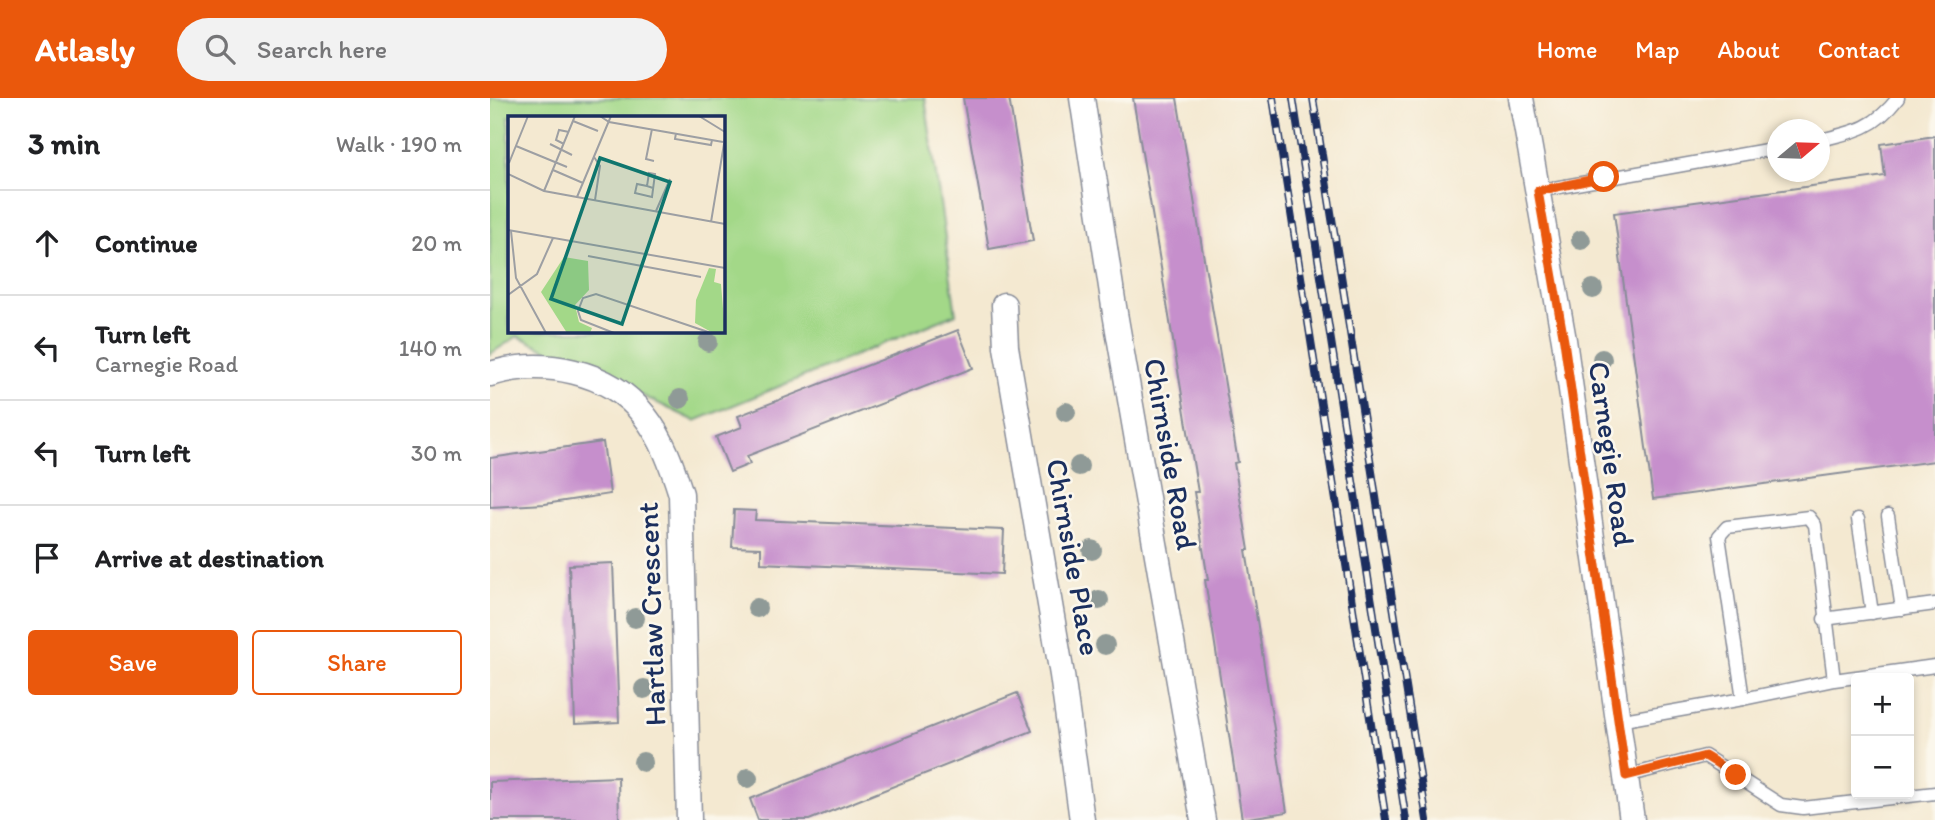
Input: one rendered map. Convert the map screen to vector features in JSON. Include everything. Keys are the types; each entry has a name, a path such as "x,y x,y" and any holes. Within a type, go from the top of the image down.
{"street":[{"name":"Chirnside Road","path":"1082,98 1115,313 1203,820"},
{"name":"Carnegie Road","path":"1521,98 1564,341 1632,820"},
{"name":"Chirnside Place","path":"1004,305 1006,347 1062,675 1082,820"},
{"name":"Hartlaw Crescent","path":"490,374 509,368 558,367 604,382 643,414 668,453 681,494 690,820"}],"lane":[{"path":"1830,138 1862,131 1888,112 1898,98"},
{"path":"1538,191 1767,150"},
{"path":"1888,516 1902,608"},
{"path":"1743,699 1719,536 1727,527 1809,517 1815,525 1824,619 1834,680"},
{"path":"1858,519 1872,613"},
{"path":"1824,619 1935,604"},
{"path":"1618,721 1834,680 1935,666"},
{"path":"1626,776 1705,756 1781,805 1802,808 1935,793"}],"green space":[{"path":"490,98 925,98 956,314 695,421 518,336 490,354"}],"building":[{"path":"963,98 1009,98 1033,241 989,249"},
{"path":"1133,98 1177,98 1238,462 1234,463 1249,550 1246,550 1287,812 1242,819 1205,580 1208,580 1194,492 1198,492"},
{"path":"1935,136 1935,461 1653,499 1614,213 1885,176 1881,144"},
{"path":"958,330 973,368 747,456 750,464 730,472 716,437 742,427 738,416"},
{"path":"603,442 610,494 545,504 490,507 490,458"},
{"path":"734,510 756,511 755,520 1004,530 1002,574 761,563 761,548 732,547"},
{"path":"613,563 619,722 575,724 569,565"},
{"path":"1017,693 1032,731 809,820 758,820 750,799"},
{"path":"618,777 619,820 490,820 490,782"}],"railway":[{"path":"1273,98 1386,820"},
{"path":"1293,98 1406,820"},
{"path":"1313,98 1427,820"}],"route":[{"path":"1604,177 1538,191 1564,341 1626,776 1705,756 1736,775"}]}
